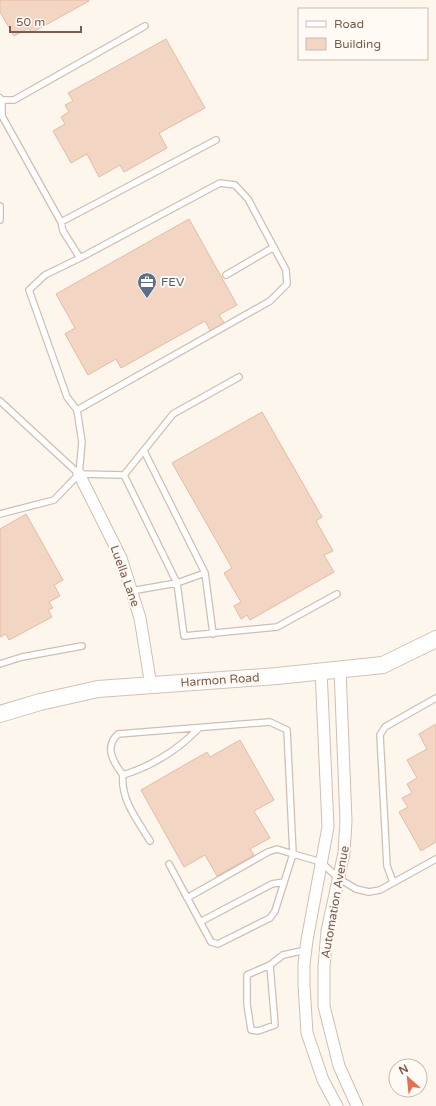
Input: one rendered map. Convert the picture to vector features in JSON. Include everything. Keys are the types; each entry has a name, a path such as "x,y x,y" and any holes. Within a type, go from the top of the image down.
{"street":[{"name":"Luella Lane","path":"79,474 121,558 140,618 151,686"},
{"name":"Harmon Road","path":"0,714 40,702 98,690 232,678 277,676 340,668 383,665 436,640"},
{"name":"Automation Avenue","path":"340,668 346,821 344,853 327,931 324,967 324,1006 339,1066 357,1106"},
{"name":"Automation Avenue","path":"321,670 328,827 306,950 304,985 307,1033 323,1080 337,1106"}],"lane":[{"path":"80,258 63,231 61,222 2,116 1,99 14,100 145,26"},
{"path":"61,222 216,140"},
{"path":"0,514 54,500 79,474 82,442 77,410 67,397 29,290 45,275 80,258 220,183 235,185 248,199 274,247 286,270 287,284 270,301 77,410"},
{"path":"0,206 0,220"},
{"path":"226,275 274,247"},
{"path":"124,475 173,414 239,377"},
{"path":"0,401 79,474 124,475"},
{"path":"144,451 205,573 212,634"},
{"path":"124,475 177,583 184,636 277,627 337,594"},
{"path":"131,591 177,583 205,573"},
{"path":"0,664 22,657 82,646"},
{"path":"393,882 387,866 380,735 385,727 436,698"},
{"path":"150,841 124,796 121,786 123,775 115,764 110,750 112,739 118,734 270,722 287,730 293,854 275,911 270,918 218,944 211,942 169,864"},
{"path":"123,775 141,769 178,748 199,728"},
{"path":"187,898 268,852 277,849 321,862 338,878 356,889 369,892 380,890 436,859"},
{"path":"200,922 272,884 284,882"},
{"path":"270,965 276,1025 258,1031 251,1030 247,1004 247,975 270,965 283,955 306,950"}],"building":[{"path":"0,0 89,1 31,33 29,28 14,36 0,12"},
{"path":"166,39 205,108 159,133 167,148 124,172 120,165 99,177 87,154 71,163 53,131 65,124 61,117 69,112 65,105 73,101 68,93"},
{"name":"FEV","path":"189,219 237,305 219,315 225,324 211,332 205,321 121,368 116,359 88,375 65,334 75,328 56,294"},
{"path":"262,412 322,517 316,521 333,551 324,555 334,572 250,620 247,615 241,619 234,606 241,602 224,573 232,568 172,463"},
{"path":"26,514 63,580 54,585 60,596 49,602 53,608 48,610 52,617 9,640 6,634 0,637 0,529"},
{"path":"436,724 436,842 421,851 399,812 408,807 402,798 412,793 407,784 417,778 407,760 427,749 419,734"},
{"path":"240,740 274,800 254,811 270,838 250,849 254,855 217,876 205,855 184,867 141,790 207,752 210,757"}],"place":[{"name":"FEV","path":"147,299"}]}
